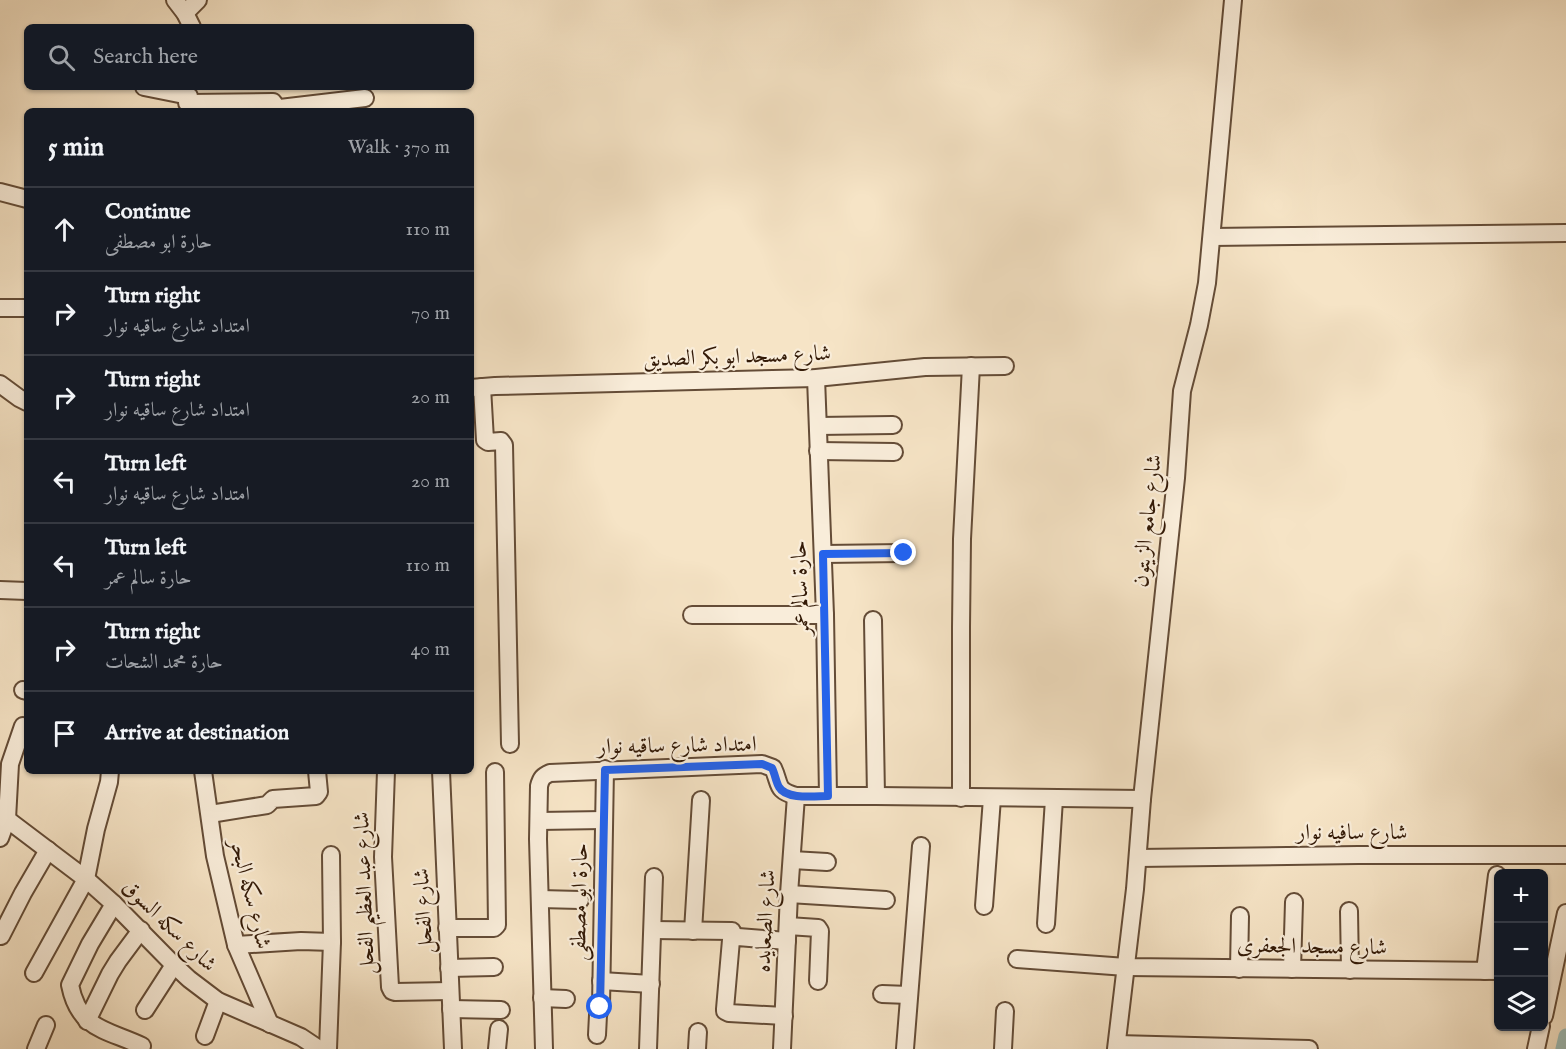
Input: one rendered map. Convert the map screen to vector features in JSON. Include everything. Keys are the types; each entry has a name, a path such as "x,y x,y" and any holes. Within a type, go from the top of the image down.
{"street":[{"path":"184,13 198,0"},
{"name":"شارع جامع الزيتون","path":"1117,1047 1176,478 1182,391 1207,283 1233,0"},
{"path":"155,90 187,99 272,102 278,108 365,98"},
{"path":"0,192 24,198"},
{"path":"1212,237 1566,233"},
{"path":"0,308 24,308"},
{"path":"961,798 962,539 971,366"},
{"name":"شارع مسجد ابو بكر الصديق","path":"477,388 816,378 925,367 1005,366"},
{"name":"حارة سالم عمر","path":"816,378 825,615 828,796"},
{"path":"0,384 24,400"},
{"path":"477,388 485,440 488,442 501,441 504,446 510,744"},
{"path":"818,426 893,425"},
{"path":"818,451 894,452"},
{"path":"823,554 904,553"},
{"path":"0,591 24,591"},
{"path":"692,615 825,615"},
{"path":"873,621 876,796"},
{"path":"0,838 10,764 23,726"},
{"name":"امتداد شارع ساقيه نوار","path":"544,1049 538,786 542,777 550,773 762,764 772,768 780,789 796,796"},
{"name":"حارة ابو مصطفى","path":"597,1035 598,1012 601,1006 605,770"},
{"path":"447,928 497,927 495,772"},
{"path":"34,973 86,879 109,774"},
{"name":"شارع سكه البحر","path":"203,774 215,856 236,945 270,1024"},
{"path":"210,814 267,806 273,799 316,796 319,792 317,774"},
{"name":"شارع عبد العظيم الفحل","path":"386,774 383,857 390,987 395,993 450,991"},
{"name":"شارع الفحل","path":"441,774 453,1049"},
{"path":"796,796 1142,799"},
{"name":"شارع الصعايده","path":"782,1049 796,796"},
{"path":"984,906 992,798"},
{"path":"1046,924 1054,799"},
{"path":"693,931 701,800"},
{"name":"شارع سكه السوق","path":"4,817 86,879 189,979 218,1001 302,1037 319,1049"},
{"path":"539,821 604,820"},
{"path":"906,1049 921,846"},
{"path":"1,936 48,850"},
{"path":"328,1049 332,942 331,855"},
{"name":"شارع سافيه نوار","path":"1138,858 1566,855"},
{"path":"792,860 827,862"},
{"path":"648,1049 654,877"},
{"path":"789,894 886,900"},
{"path":"540,900 580,900"},
{"path":"1292,969 1294,902"},
{"path":"114,904 90,944 70,985 75,1005 87,1021 95,1027 142,1046"},
{"path":"1349,911 1350,970"},
{"path":"1548,972 1566,913"},
{"path":"1239,969 1240,916"},
{"path":"1492,971 1494,923"},
{"path":"784,1016 725,1011 731,940 738,937 787,934 818,928 820,931 818,981"},
{"path":"87,1021 110,974 141,930"},
{"path":"652,930 732,931"},
{"path":"236,945 332,942"},
{"name":"شارع مسجد الجعفرى","path":"1017,958 1126,967 1492,971"},
{"path":"145,1010 174,965"},
{"path":"449,968 494,967"},
{"path":"601,981 651,984"},
{"path":"882,994 909,994"},
{"path":"542,998 566,999"},
{"path":"205,1036 218,1001"},
{"path":"451,1009 501,1010"},
{"path":"1003,1049 1005,1011"},
{"path":"36,1049 46,1025"},
{"path":"497,1049 499,1029"},
{"path":"1536,1049 1540,1031"},
{"path":"697,1049 698,1032"},
{"path":"1117,1047 1309,1049"}],"waterway":[{"path":"1563,1049 1566,1036"}],"route":[{"path":"600,1007 605,770 762,764 772,768 777,776 780,789 786,793 796,796 828,796 823,554 904,553"}]}
